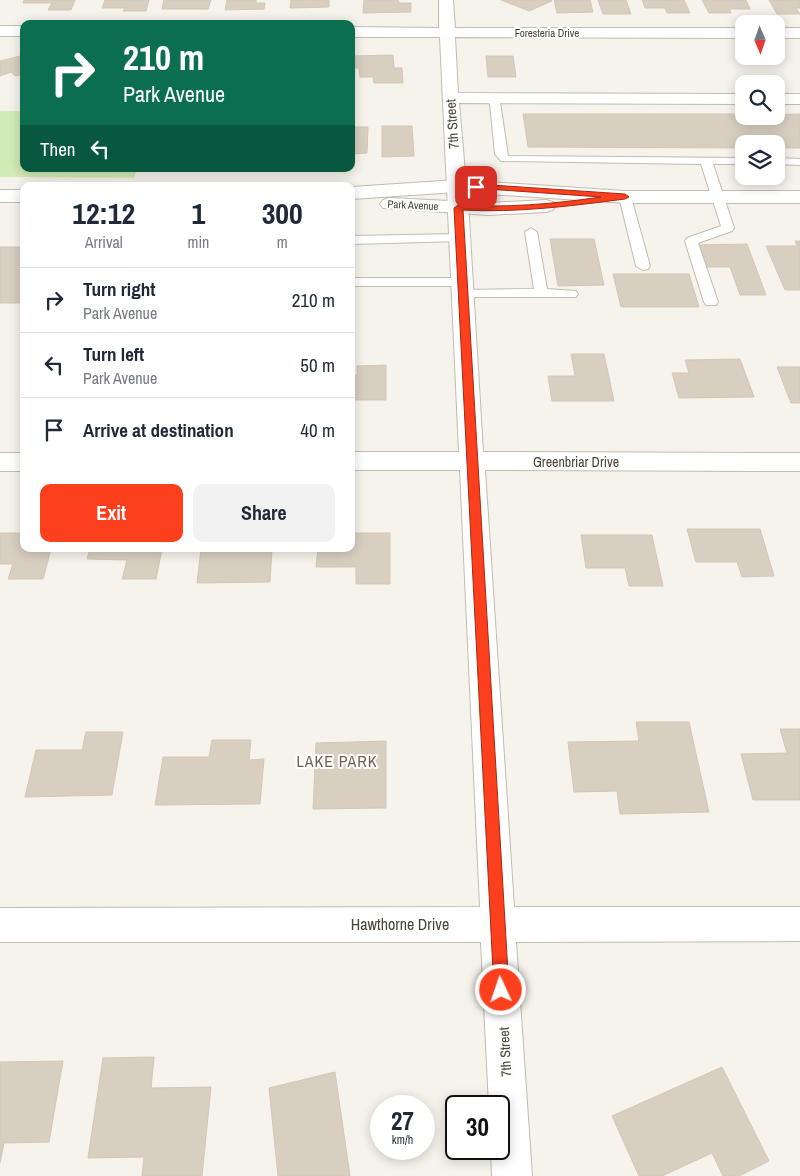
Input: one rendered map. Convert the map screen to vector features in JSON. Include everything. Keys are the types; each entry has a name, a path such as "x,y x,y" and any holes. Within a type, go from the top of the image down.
{"street":[{"name":"7th Street","path":"446,0 512,1176"},
{"path":"0,31 20,31"},
{"name":"Foresteria Drive","path":"355,32 735,33"},
{"path":"785,33 800,33"},
{"path":"450,98 735,98"},
{"path":"785,99 800,99"},
{"name":"Park Avenue","path":"355,193 458,197 488,209 552,206 625,197 800,197"},
{"path":"0,196 20,196"},
{"name":"Park Avenue","path":"355,200 389,204 458,197"},
{"name":"Greenbriar Drive","path":"355,461 800,462"},
{"path":"0,462 20,462"},
{"name":"Hawthorne Drive","path":"0,925 800,924"}],"lane":[{"path":"486,98 495,102 501,154 505,159 735,161"},
{"path":"706,161 728,228 691,241 711,302"},
{"path":"785,162 800,162"},
{"path":"625,197 642,266"},
{"path":"531,232 542,293"},
{"path":"355,240 459,238"},
{"path":"355,282 571,294"}],"green space":[{"path":"0,111 20,111 20,172 136,172 134,178 0,177"}],"building":[{"path":"24,0 75,0 71,10 48,10 52,3 23,3"},
{"path":"105,0 149,0 146,11 123,11 125,8 102,8"},
{"path":"164,0 211,0 208,9 162,9"},
{"path":"227,0 256,0 256,3 265,3 264,9 225,10"},
{"path":"291,0 329,0 329,7 290,8"},
{"path":"364,0 398,0 399,3 411,3 411,12 363,13"},
{"path":"501,0 551,0 552,1 529,11"},
{"path":"554,0 590,0 593,12 557,13"},
{"path":"598,0 626,0 631,14 603,14"},
{"path":"642,0 684,0 690,13 667,13 665,8 645,8"},
{"path":"702,0 746,0 750,9 729,9 731,13 709,13"},
{"path":"769,0 800,0 800,8 796,8 800,14 777,14"},
{"path":"393,55 394,68 402,68 403,83 374,83 373,77 360,77 359,68 355,68 355,56"},
{"path":"20,56 20,75 15,76 11,72 0,76 0,61"},
{"path":"486,56 513,56 516,77 488,77"},
{"path":"523,114 735,114 735,125 785,125 785,115 800,114 800,148 785,148 785,135 735,135 735,148 528,147"},
{"path":"382,126 412,126 414,156 382,157"},
{"path":"355,127 368,127 367,153 355,154"},
{"path":"550,239 594,239 604,285 558,286"},
{"path":"795,241 800,241 800,290 785,290 766,246 797,246"},
{"path":"747,244 766,295 740,295 730,267 703,267 695,245"},
{"path":"0,247 20,247 20,303 0,303"},
{"path":"613,274 689,274 699,307 621,307"},
{"path":"571,354 604,354 614,401 552,401 548,376 575,376"},
{"path":"740,359 754,397 679,398 672,373 689,373 685,360"},
{"path":"386,365 386,400 355,400 357,366"},
{"path":"777,367 800,367 800,403 791,403"},
{"path":"687,529 760,529 774,576 742,577 737,562 696,562"},
{"path":"0,533 20,533 20,552 50,552 43,579 8,579 13,564 0,564"},
{"path":"355,533 390,533 390,584 356,584 356,567 316,567 318,552 355,552"},
{"path":"581,535 652,535 663,586 629,586 625,568 586,568"},
{"path":"89,552 161,552 156,579 122,579 127,560 87,559"},
{"path":"201,552 272,552 270,582 197,583"},
{"path":"636,722 689,722 709,812 620,814 617,791 574,792 568,742 639,741"},
{"path":"780,729 800,729 800,800 753,800 741,754 787,753"},
{"path":"86,732 123,732 112,795 25,797 36,750 82,750"},
{"path":"212,740 251,740 249,760 264,759 260,804 155,805 163,757 209,757"},
{"path":"386,741 386,808 313,809 316,743"},
{"path":"154,1057 151,1088 211,1087 202,1176 142,1176 144,1157 88,1158 103,1058"},
{"path":"63,1061 49,1142 4,1143 0,1163 0,1062"},
{"path":"722,1067 769,1161 739,1176 723,1176 712,1153 662,1176 639,1176 612,1116"},
{"path":"335,1072 350,1176 278,1176 269,1088"}],"district":[{"name":"LAKE PARK","path":"337,761"}],"route":[{"path":"476,187 625,197 552,206 488,209 458,208 501,990"}]}
